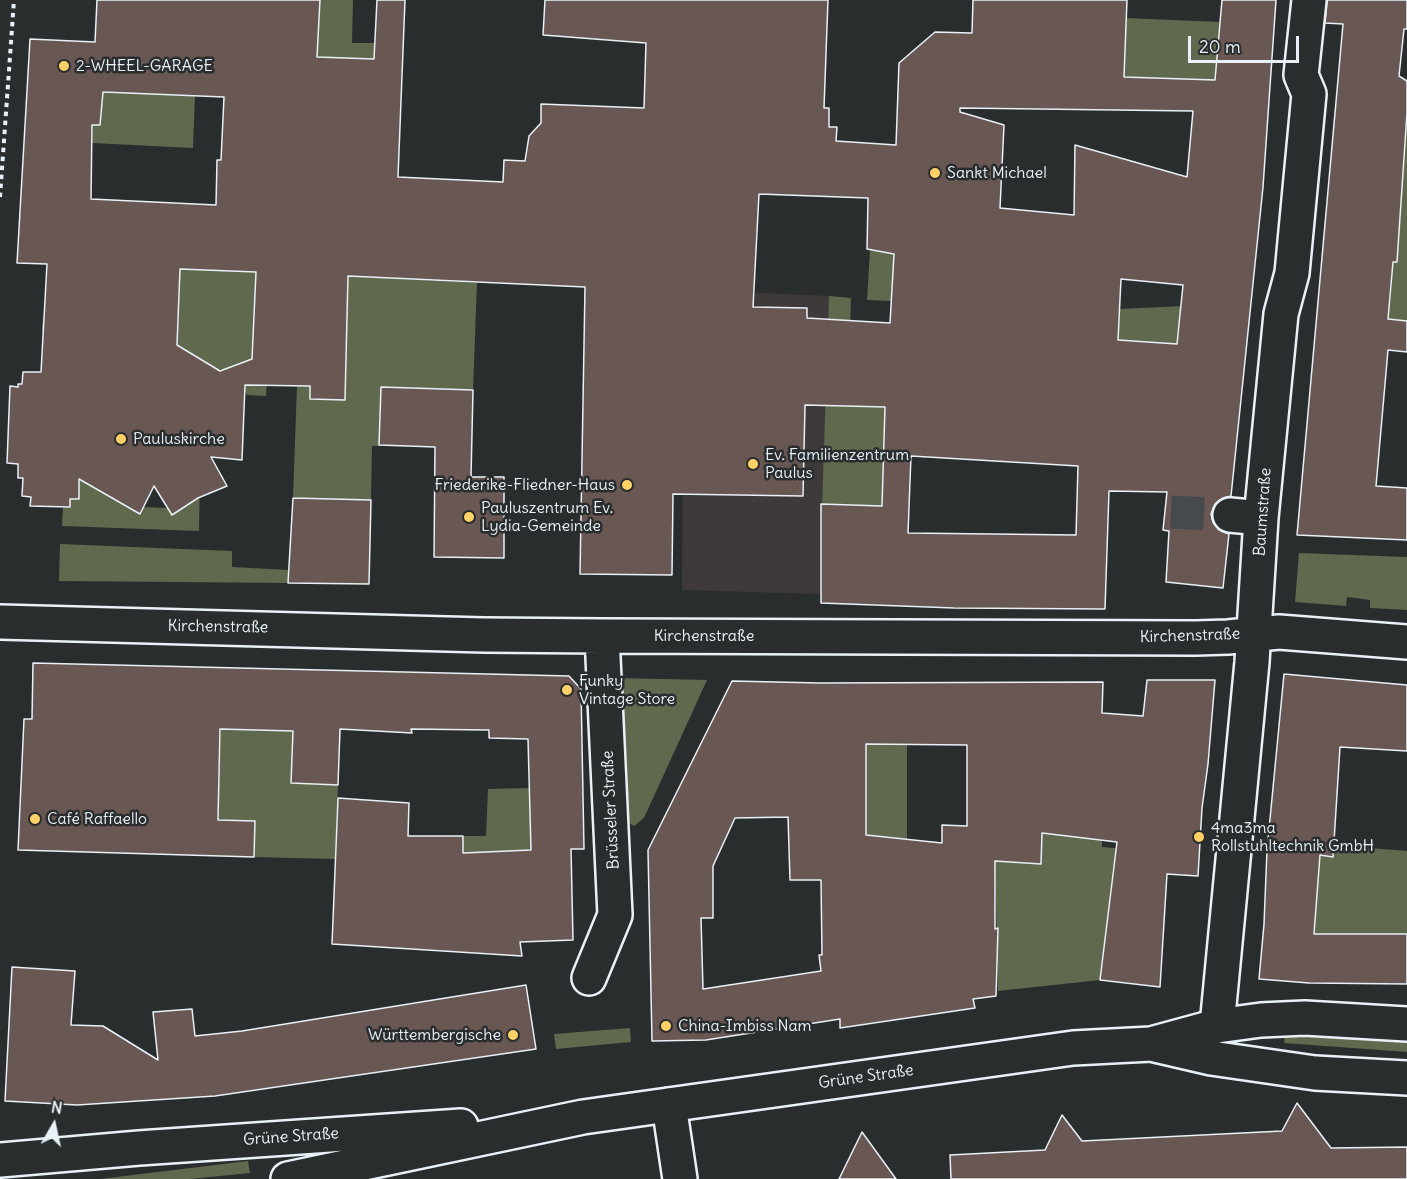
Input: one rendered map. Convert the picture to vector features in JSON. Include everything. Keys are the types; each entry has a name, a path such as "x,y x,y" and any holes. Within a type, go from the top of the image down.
{"street":[{"name":"Baumstraße","path":"1217,1026 1254,634 1245,516 1281,314 1292,273 1309,94 1301,75 1309,0"},
{"name":"Kirchenstraße","path":"0,622 602,636 1196,638 1279,632 1407,642"},
{"name":"Brüsseler Straße","path":"589,978 615,915 602,636"},
{"name":"Grüne Straße","path":"288,1179 583,1118 1073,1048 1150,1044 1217,1026 1261,1020 1305,1018 1407,1024"},
{"name":"Grüne Straße","path":"1150,1044 1211,1058 1292,1070 1407,1078"},
{"path":"669,1106 680,1179"},
{"name":"Grüne Straße","path":"0,1160 193,1144 583,1118"}],"path":[{"path":"0,197 14,0"}],"shaded area":[{"name":"Ev. Familienzentrum Paulus","path":"717,291 829,296 821,594 682,590 683,390"}],"green space":[{"path":"320,0 353,0 352,43 380,43 379,59 315,95"},
{"path":"1126,18 1220,22 1238,93 1124,77"},
{"path":"103,91 195,96 193,148 92,143 93,125 100,124"},
{"path":"1407,113 1407,321 1379,318 1390,304 1392,281 1385,261 1397,262"},
{"path":"870,250 894,251 907,261 892,301 867,300"},
{"path":"147,268 301,273 267,375 266,396 247,395 232,370 208,369 177,345 41,366 53,331 42,331 43,317 78,318"},
{"path":"348,276 477,283 473,390 398,388 380,412 379,446 372,446 371,500 293,498 297,386 310,386 310,399 326,400 327,392 345,392"},
{"path":"829,296 851,298 848,405 885,407 882,506 857,505 821,538"},
{"path":"1184,306 1178,330 1176,356 1137,341 1118,340 1119,309"},
{"path":"200,471 199,531 62,526 63,507 70,507 70,499 79,499 79,492 71,480 95,480 140,514 143,507 168,508"},
{"path":"60,544 232,551 232,567 289,570 289,583 59,581"},
{"path":"1299,553 1407,557 1407,610 1370,608 1370,600 1347,597 1346,606 1295,602"},
{"path":"616,678 707,680 644,818 634,826 626,821"},
{"path":"221,721 240,730 262,730 262,722 305,729 341,730 339,763 303,762 302,772 291,773 291,783 338,785 335,859 254,857 255,822 218,820"},
{"path":"866,743 907,743 907,853 866,854"},
{"path":"529,788 536,850 463,873 463,836 486,836 488,789"},
{"path":"1042,833 1102,840 1102,847 1125,849 1125,867 1113,869 1100,980 998,991 995,861"},
{"path":"1333,845 1407,851 1407,934 1314,934 1320,855 1332,856"},
{"path":"630,1028 631,1042 556,1049 554,1034"},
{"path":"1285,1034 1407,1041 1407,1052 1284,1043"},
{"path":"248,1161 250,1173 190,1179 100,1179"}],"building":[{"path":"97,0 320,0 317,57 374,59 377,0 405,0 398,177 503,182 504,160 525,161 529,136 541,123 541,104 644,108 646,43 543,35 545,0 828,0 824,108 829,108 829,127 837,127 836,141 896,145 899,63 935,32 972,33 973,0 1127,0 1124,77 1215,80 1222,0 1276,0 1263,187 1231,496 1215,504 1211,514 1219,530 1229,534 1223,588 1166,582 1169,531 1163,530 1167,492 1109,491 1105,609 954,608 821,603 821,504 882,506 885,407 805,405 803,496 673,494 672,575 580,574 585,287 348,276 345,400 310,399 310,386 245,385 242,460 211,457 227,486 198,498 172,515 154,486 140,514 79,479 79,499 70,499 70,507 30,506 31,497 22,496 23,478 18,478 18,464 7,463 10,386 18,387 18,384 22,384 23,372 41,372 47,264 17,263 30,39 95,42","holes":["103,92 224,97 221,160 217,160 216,205 91,199 92,125 100,125","960,108 1193,111 1187,177 1075,145 1074,215 1000,208 1004,125 960,112","759,194 868,198 867,249 894,254 890,323 807,318 807,308 753,307","180,269 256,272 252,359 220,371 177,345","1121,279 1183,285 1177,344 1118,340","911,456 1078,466 1076,535 908,533"]},
{"path":"1327,0 1407,0 1407,29 1404,29 1399,76 1407,81 1407,113 1397,262 1393,262 1388,319 1407,321 1407,352 1388,350 1376,486 1407,488 1407,540 1297,535 1343,24 1325,23"},
{"path":"381,387 473,390 471,477 504,477 504,558 434,557 435,447 379,445"},
{"path":"293,498 371,500 369,584 288,583"},
{"path":"33,663 569,676 581,689 584,849 571,849 573,940 520,942 522,956 332,944 338,798 409,803 408,836 463,836 463,853 531,850 528,739 489,738 489,730 411,729 412,733 340,729 338,785 291,783 293,731 220,729 218,820 255,821 254,857 18,850 24,719 32,719"},
{"path":"1284,674 1407,685 1407,751 1340,747 1333,857 1320,855 1314,934 1407,934 1407,984 1309,983 1259,979 1267,850"},
{"path":"1147,680 1215,680 1202,808 1198,876 1167,874 1160,987 1100,980 1117,842 1042,833 1041,864 995,861 995,929 998,928 996,996 973,999 975,1008 840,1028 840,1019 706,1040 652,1041 648,850 732,681 1103,682 1102,713 1143,716","holes":["866,744 967,745 967,826 942,825 942,843 866,835","788,817 790,880 821,880 822,955 819,955 821,971 703,989 701,918 713,918 713,866 735,818"]},
{"path":"12,967 75,971 71,1025 103,1026 158,1060 153,1012 192,1009 195,1036 242,1031 526,985 536,1049 215,1096 77,1105 5,1101"},
{"path":"1297,1103 1331,1148 1407,1147 1407,1179 951,1179 950,1155 1045,1150 1062,1115 1082,1141 1282,1131"},
{"path":"862,1132 896,1179 839,1179"}],"tunnel":[{"path":"1171,512 1230,515"}],"place":[{"name":"2-WHEEL-GARAGE","path":"64,66"},
{"name":"Sankt Michael","path":"935,173"},
{"name":"Pauluskirche","path":"121,439"},
{"name":"Ev. Familienzentrum Paulus","path":"753,464"},
{"name":"Friederike-Fliedner-Haus","path":"627,485"},
{"name":"Pauluszentrum Ev. Lydia-Gemeinde","path":"469,517"},
{"name":"Funky Vintage Store","path":"567,690"},
{"name":"Café Raffaello","path":"35,819"},
{"name":"4ma3ma Rollstuhltechnik GmbH","path":"1199,837"},
{"name":"China-Imbiss Nam","path":"666,1026"},
{"name":"Württembergische","path":"513,1035"}]}
